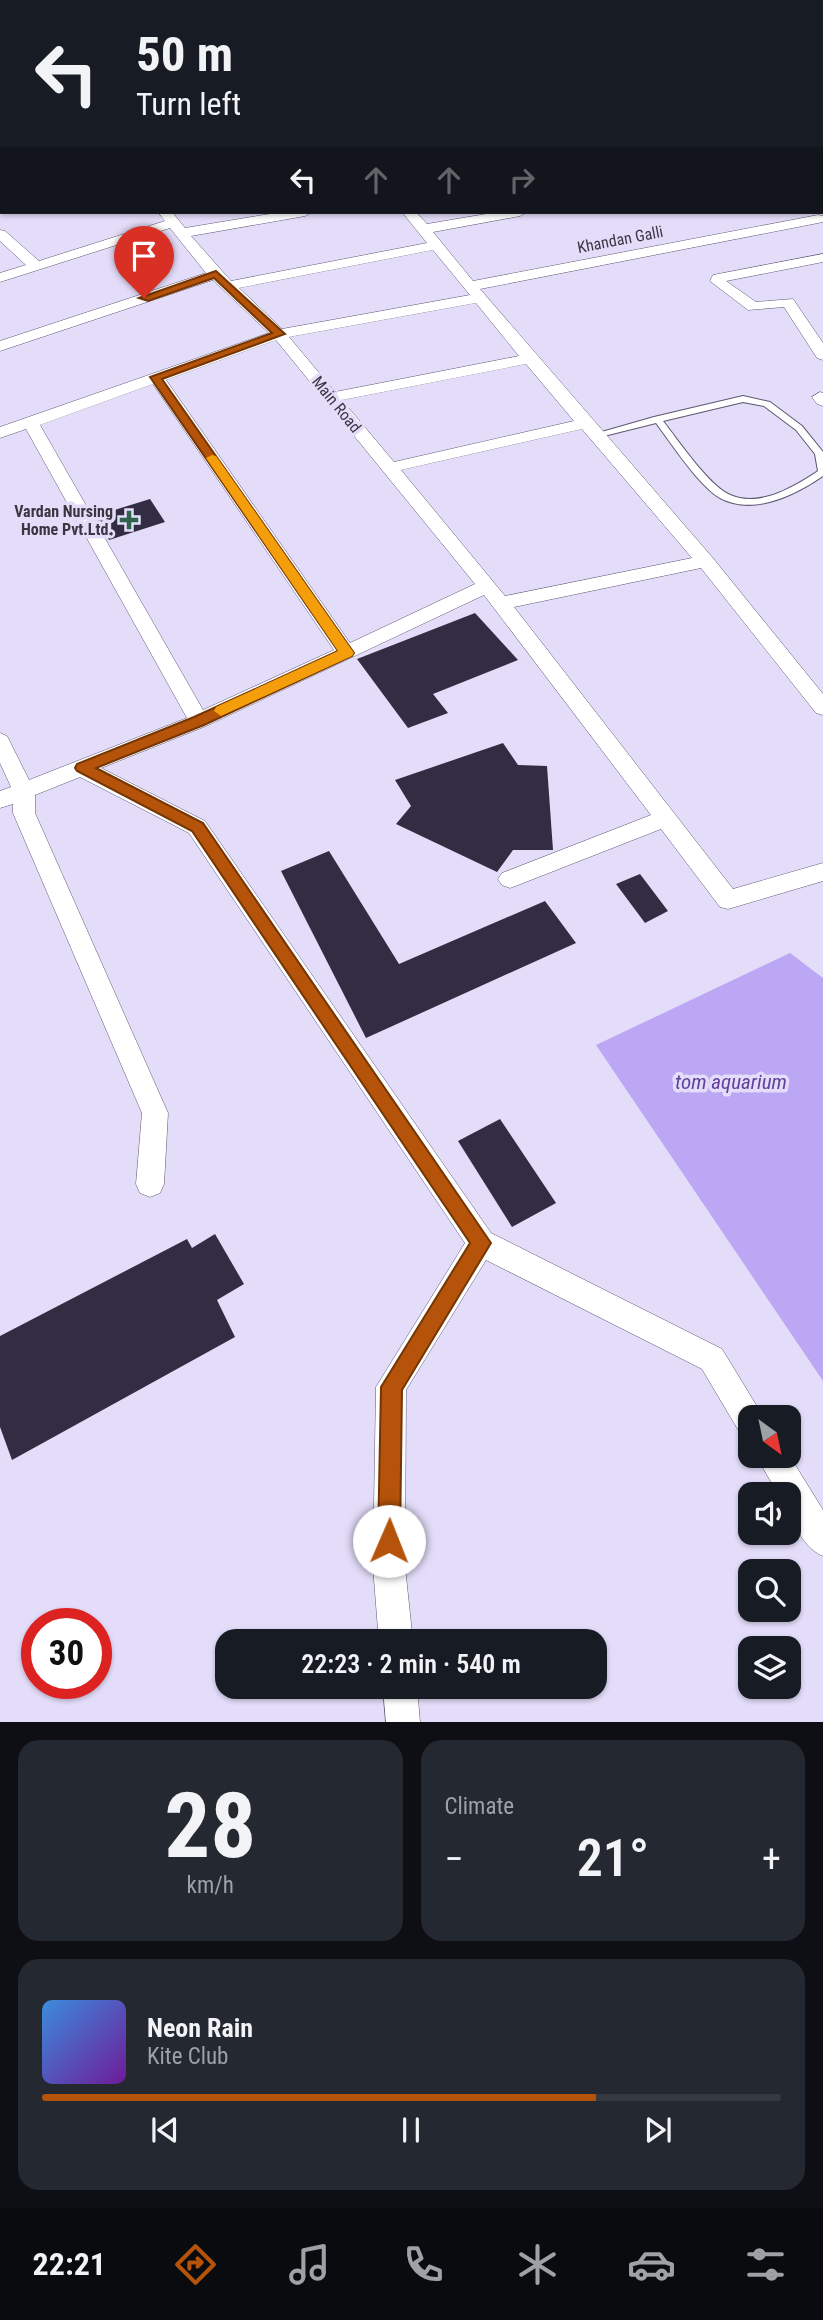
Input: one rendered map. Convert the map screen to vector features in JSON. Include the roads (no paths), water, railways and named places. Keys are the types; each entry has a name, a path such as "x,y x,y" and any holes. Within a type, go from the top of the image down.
{"street":[{"path":"0,278 174,222 279,214"},
{"path":"411,214 530,359 705,561 823,708"},
{"path":"424,229 509,214"},
{"name":"Khandan Galli","path":"0,433 279,334 817,218"},
{"name":"Main Road","path":"174,222 222,280 279,334 494,595 728,900 823,872"},
{"path":"0,234 36,266"},
{"path":"0,346 222,280 436,245"},
{"path":"823,258 718,278 717,281 753,307 788,302 823,355"},
{"path":"332,397 530,359"},
{"path":"156,377 347,653"},
{"path":"30,422 199,721"},
{"path":"389,468 591,429"},
{"path":"0,800 199,721 347,653 494,595 705,561"},
{"path":"0,741 23,791 24,813 155,1113 150,1184"},
{"path":"82,768 197,827 481,1243 712,1359 740,1405"},
{"path":"510,879 667,818"},
{"path":"395,1629 389,1567 391,1387 481,1243"},
{"path":"779,1468 823,1540"},
{"path":"401,1699 403,1721"}],"lane":[{"path":"591,429 657,419 743,399 767,404 799,428 820,454 823,472 799,490 757,502 724,496 657,419"}],"water":[{"name":"tom aquarium","path":"790,953 823,978 823,1381 596,1045"}],"place":[{"name":"Vardan Nursing Home Pvt.Ltd.","path":"129,520"}]}
